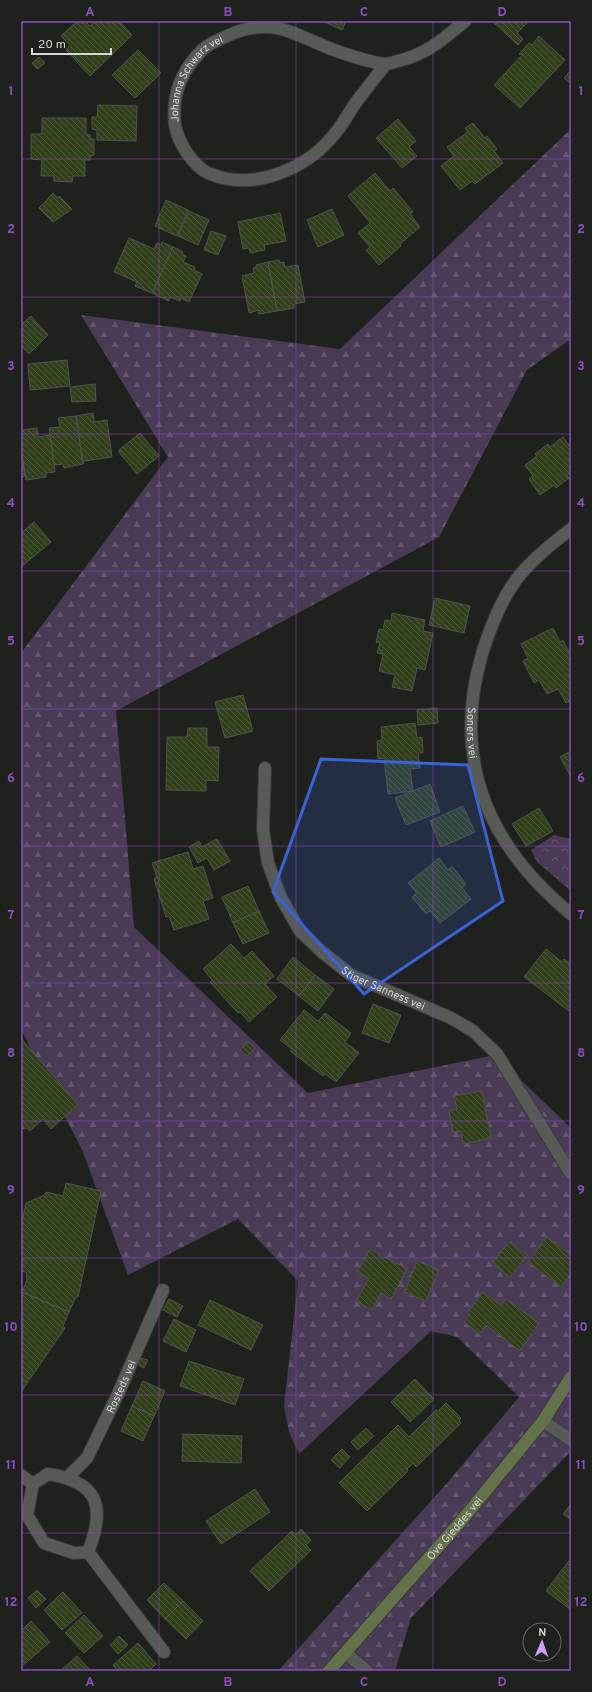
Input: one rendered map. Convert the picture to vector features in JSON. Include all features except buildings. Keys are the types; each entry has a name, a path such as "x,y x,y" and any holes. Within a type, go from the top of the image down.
{"street":[{"name":"Johanna Schwarz vei","path":"386,64 357,101 337,132 313,155 285,171 264,179 242,181 207,172 196,162 182,145 176,128 173,108 178,85 185,70 204,46 238,32 266,26 299,34 333,50 386,64 416,57 439,42 465,21"},
{"name":"Soners vei","path":"571,528 541,552 516,579 504,599 489,632 478,667 470,715 473,753 481,792 498,831 544,891 571,914"},
{"name":"Stiger Sanness vei","path":"265,768 263,830 268,863 281,898 300,930 322,952 351,975 451,1018 473,1031 497,1054 571,1174"},
{"name":"Rosteds vei","path":"68,1477 87,1458 118,1394 163,1290"},
{"name":"Ove Gjeddes vei","path":"329,1671 462,1520 543,1421 571,1378"},
{"path":"543,1421 571,1440"},
{"path":"48,1474 68,1477 87,1488 98,1511 95,1535 88,1552 74,1553 44,1543 27,1515 32,1484 48,1474"},
{"path":"21,1475 32,1484"},
{"path":"88,1552 164,1652"},
{"path":"346,1653 367,1671"}],"highlighted area":[{"path":"321,759 468,765 503,901 364,994 273,892"}],"green space":[{"path":"571,129 571,339 527,370 439,537 116,711 134,927 308,1093 495,1055 571,1128 571,1451 411,1618 395,1671 278,1671 448,1482 519,1397 457,1337 431,1331 299,1454 289,1432 284,1406 298,1281 238,1219 128,1275 83,1152 21,1029 21,653 168,457 81,315 340,349"},
{"path":"554,835 571,839 571,891 537,862 531,850"}]}
